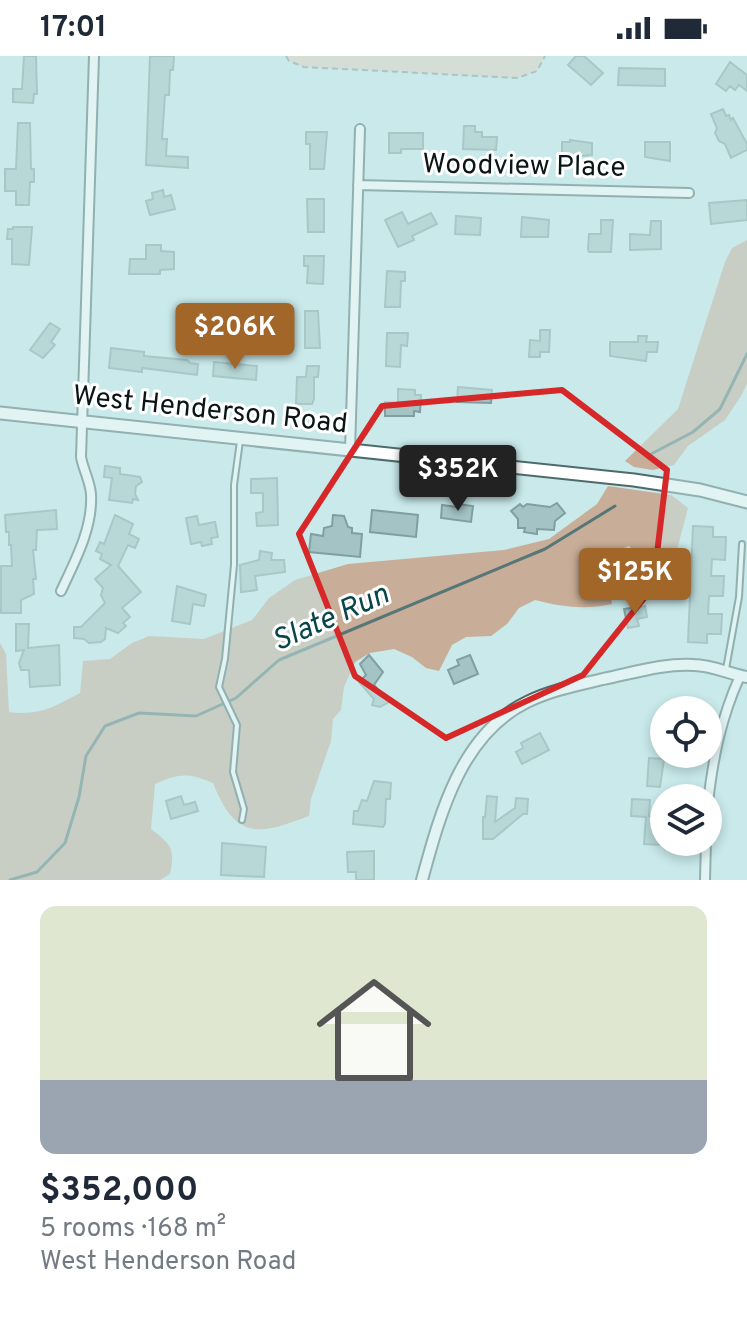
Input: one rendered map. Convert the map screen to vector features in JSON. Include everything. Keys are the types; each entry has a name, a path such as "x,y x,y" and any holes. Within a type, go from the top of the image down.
{"main road":[{"name":"West Henderson Road","path":"0,413 634,480 700,490 747,502"}],"street":[{"path":"61,591 84,538 91,505 81,457 94,56"},
{"path":"350,450 360,129"},
{"name":"Woodview Place","path":"358,185 689,193"},
{"path":"422,880 446,803 465,761 490,730 510,712 549,693 636,672 692,664 744,676 721,724 710,784"},
{"path":"705,880 706,856"}],"lane":[{"path":"241,438 234,485 234,565 225,659 219,687 237,725 233,772 244,809 242,820"},
{"path":"725,672 739,597 742,544"},
{"path":"739,597 747,597"}],"path":[{"path":"286,56 289,61 304,67 517,78 537,71 545,56"}],"highlighted area":[{"path":"562,390 667,470 653,587 583,675 446,738 355,676 299,534 382,406"}],"shaded area":[{"path":"286,56 545,56 537,71 517,78 304,67 289,61"},
{"path":"747,240 747,384 725,420 688,446 674,465 653,470 634,467 625,461 678,409 725,262 732,248"},
{"path":"608,486 671,495 688,508 672,569 652,567 629,546 609,554 607,572 612,604 574,607 535,600 519,608 507,624 491,636 466,637 452,645 439,671 426,668 394,649 370,653 355,662 344,687 341,710 333,719 331,741 311,799 309,816 276,827 251,828 240,824 231,815 213,783 197,777 178,776 155,784 151,829 164,839 172,853 170,874 160,880 0,880 0,643 6,654 9,712 38,711 80,693 83,661 110,659 132,643 149,636 204,639 252,620 269,598 295,580 348,564 504,550 549,539 597,504"}],"building":[{"path":"24,56 36,56 37,94 34,94 33,103 13,102 13,89 22,89"},
{"path":"150,56 174,56 169,95 165,95 162,139 167,139 166,156 188,157 188,168 146,165"},
{"path":"576,56 584,56 603,73 591,85 568,65"},
{"path":"730,62 747,75 747,91 739,85 735,90 730,86 726,91 716,84"},
{"path":"619,68 665,69 665,86 618,85"},
{"path":"723,109 726,116 729,115 731,120 733,118 747,144 747,150 731,158 725,144 719,141 715,133 717,128 711,114"},
{"path":"18,123 30,123 34,182 30,182 29,205 16,205 16,191 5,191 5,169 16,169"},
{"path":"464,126 475,126 475,132 482,132 482,137 497,137 496,150 463,149"},
{"path":"306,132 327,132 324,169 310,169 310,144 306,144"},
{"path":"389,133 423,133 423,149 401,149 401,153 389,153"},
{"path":"562,142 592,143 592,155 570,157 570,154 562,154"},
{"path":"645,142 670,142 670,161 645,157"},
{"path":"163,190 164,197 171,195 175,209 150,215 146,201 153,199 152,193"},
{"path":"307,199 324,199 324,232 308,232"},
{"path":"747,200 747,220 711,224 709,203"},
{"path":"402,212 408,224 431,213 437,224 398,247 385,220"},
{"path":"456,216 481,218 480,235 455,234"},
{"path":"522,217 549,220 548,237 521,237"},
{"path":"601,220 613,220 611,252 589,252 589,234 601,234"},
{"path":"651,221 661,221 661,249 630,250 630,234 650,235"},
{"path":"32,227 29,265 12,264 12,239 7,239 8,229"},
{"path":"146,245 161,245 161,251 174,252 174,269 160,270 160,274 129,274 130,259 146,259"},
{"path":"304,256 324,256 323,284 307,283 308,266 304,266"},
{"path":"387,271 405,272 405,281 401,281 400,307 385,307"},
{"path":"305,311 318,311 320,348 305,348"},
{"path":"50,323 60,329 51,342 55,345 43,358 30,350"},
{"path":"540,330 550,330 549,352 540,352 540,357 529,357 530,340 540,341"},
{"path":"387,333 408,333 407,346 401,345 400,367 386,366"},
{"path":"638,336 647,336 646,342 658,342 657,352 647,352 646,361 610,356 610,342 638,342"},
{"path":"111,348 144,352 144,356 187,360 198,364 197,375 142,368 142,372 109,368"},
{"path":"214,362 257,366 256,380 213,376"},
{"path":"307,366 319,366 318,377 314,377 314,399 312,404 296,404 297,377 306,377"},
{"path":"458,387 492,390 491,403 457,402"},
{"path":"398,389 415,390 415,395 421,395 420,412 414,411 414,416 385,416 385,402 398,403"},
{"path":"105,466 120,468 120,474 140,477 142,482 136,486 135,494 138,500 133,499 132,503 109,500 112,478 104,477"},
{"path":"277,478 278,525 257,526 256,513 263,512 263,493 251,493 251,479"},
{"path":"557,503 565,513 555,521 554,530 537,529 537,534 518,528 518,519 511,511 520,504 523,507 527,504 550,507"},
{"path":"457,504 473,506 471,522 441,518 442,505 457,507"},
{"path":"56,510 57,529 37,530 36,550 33,550 34,594 21,600 21,613 1,613 1,566 12,566 5,515"},
{"path":"372,510 418,515 416,537 370,532"},
{"path":"115,515 133,524 129,534 139,539 135,548 128,545 118,566 141,592 122,608 130,617 123,623 126,626 118,633 106,628 105,639 89,643 74,638 74,627 81,627 105,603 101,595 103,588 95,579 111,565 100,559 102,554 96,551 100,542 104,544"},
{"path":"333,515 344,516 352,533 362,534 360,557 309,552 311,534 323,536 324,528 332,526"},
{"path":"197,516 199,525 215,522 218,537 211,538 212,544 191,544 186,518"},
{"path":"693,526 713,527 713,537 726,537 725,560 712,559 711,576 724,576 723,596 709,596 708,614 722,614 721,634 707,634 707,643 688,642"},
{"path":"260,551 272,553 271,560 284,560 285,572 255,576 257,590 241,592 240,565 259,560"},
{"path":"177,586 206,595 204,606 193,604 190,624 172,621"},
{"path":"645,606 647,617 637,619 639,626 628,628 624,609"},
{"path":"16,624 29,624 28,648 59,645 60,685 30,687 29,670 21,670 19,663 24,650 16,651"},
{"path":"369,655 383,672 374,685 389,702 380,707 372,705 374,699 359,682 366,675 360,664"},
{"path":"470,655 478,674 454,684 448,670 459,665 457,660"},
{"path":"540,733 549,750 522,764 516,752 523,748 521,743"},
{"path":"650,758 650,768 663,768 660,784 647,786"},
{"path":"374,781 391,783 390,799 386,799 385,824 383,827 353,824 354,811 358,811 362,800 367,801"},
{"path":"181,796 184,805 195,802 198,811 171,819 166,801"},
{"path":"487,796 497,797 495,822 515,808 516,798 528,799 527,814 493,839 483,839"},
{"path":"632,799 650,800 650,844 644,844 646,817 631,816"},
{"path":"222,843 266,847 264,877 221,875"},
{"path":"374,851 374,880 356,880 356,872 348,872 347,852"}],"waterway":[{"name":"Slate Run","path":"651,454 693,432 720,409 747,354"},
{"name":"Slate Run","path":"10,880 37,872 65,843 79,797 86,756 105,726 139,713 196,716 236,698 279,660 545,549 615,506"}]}
